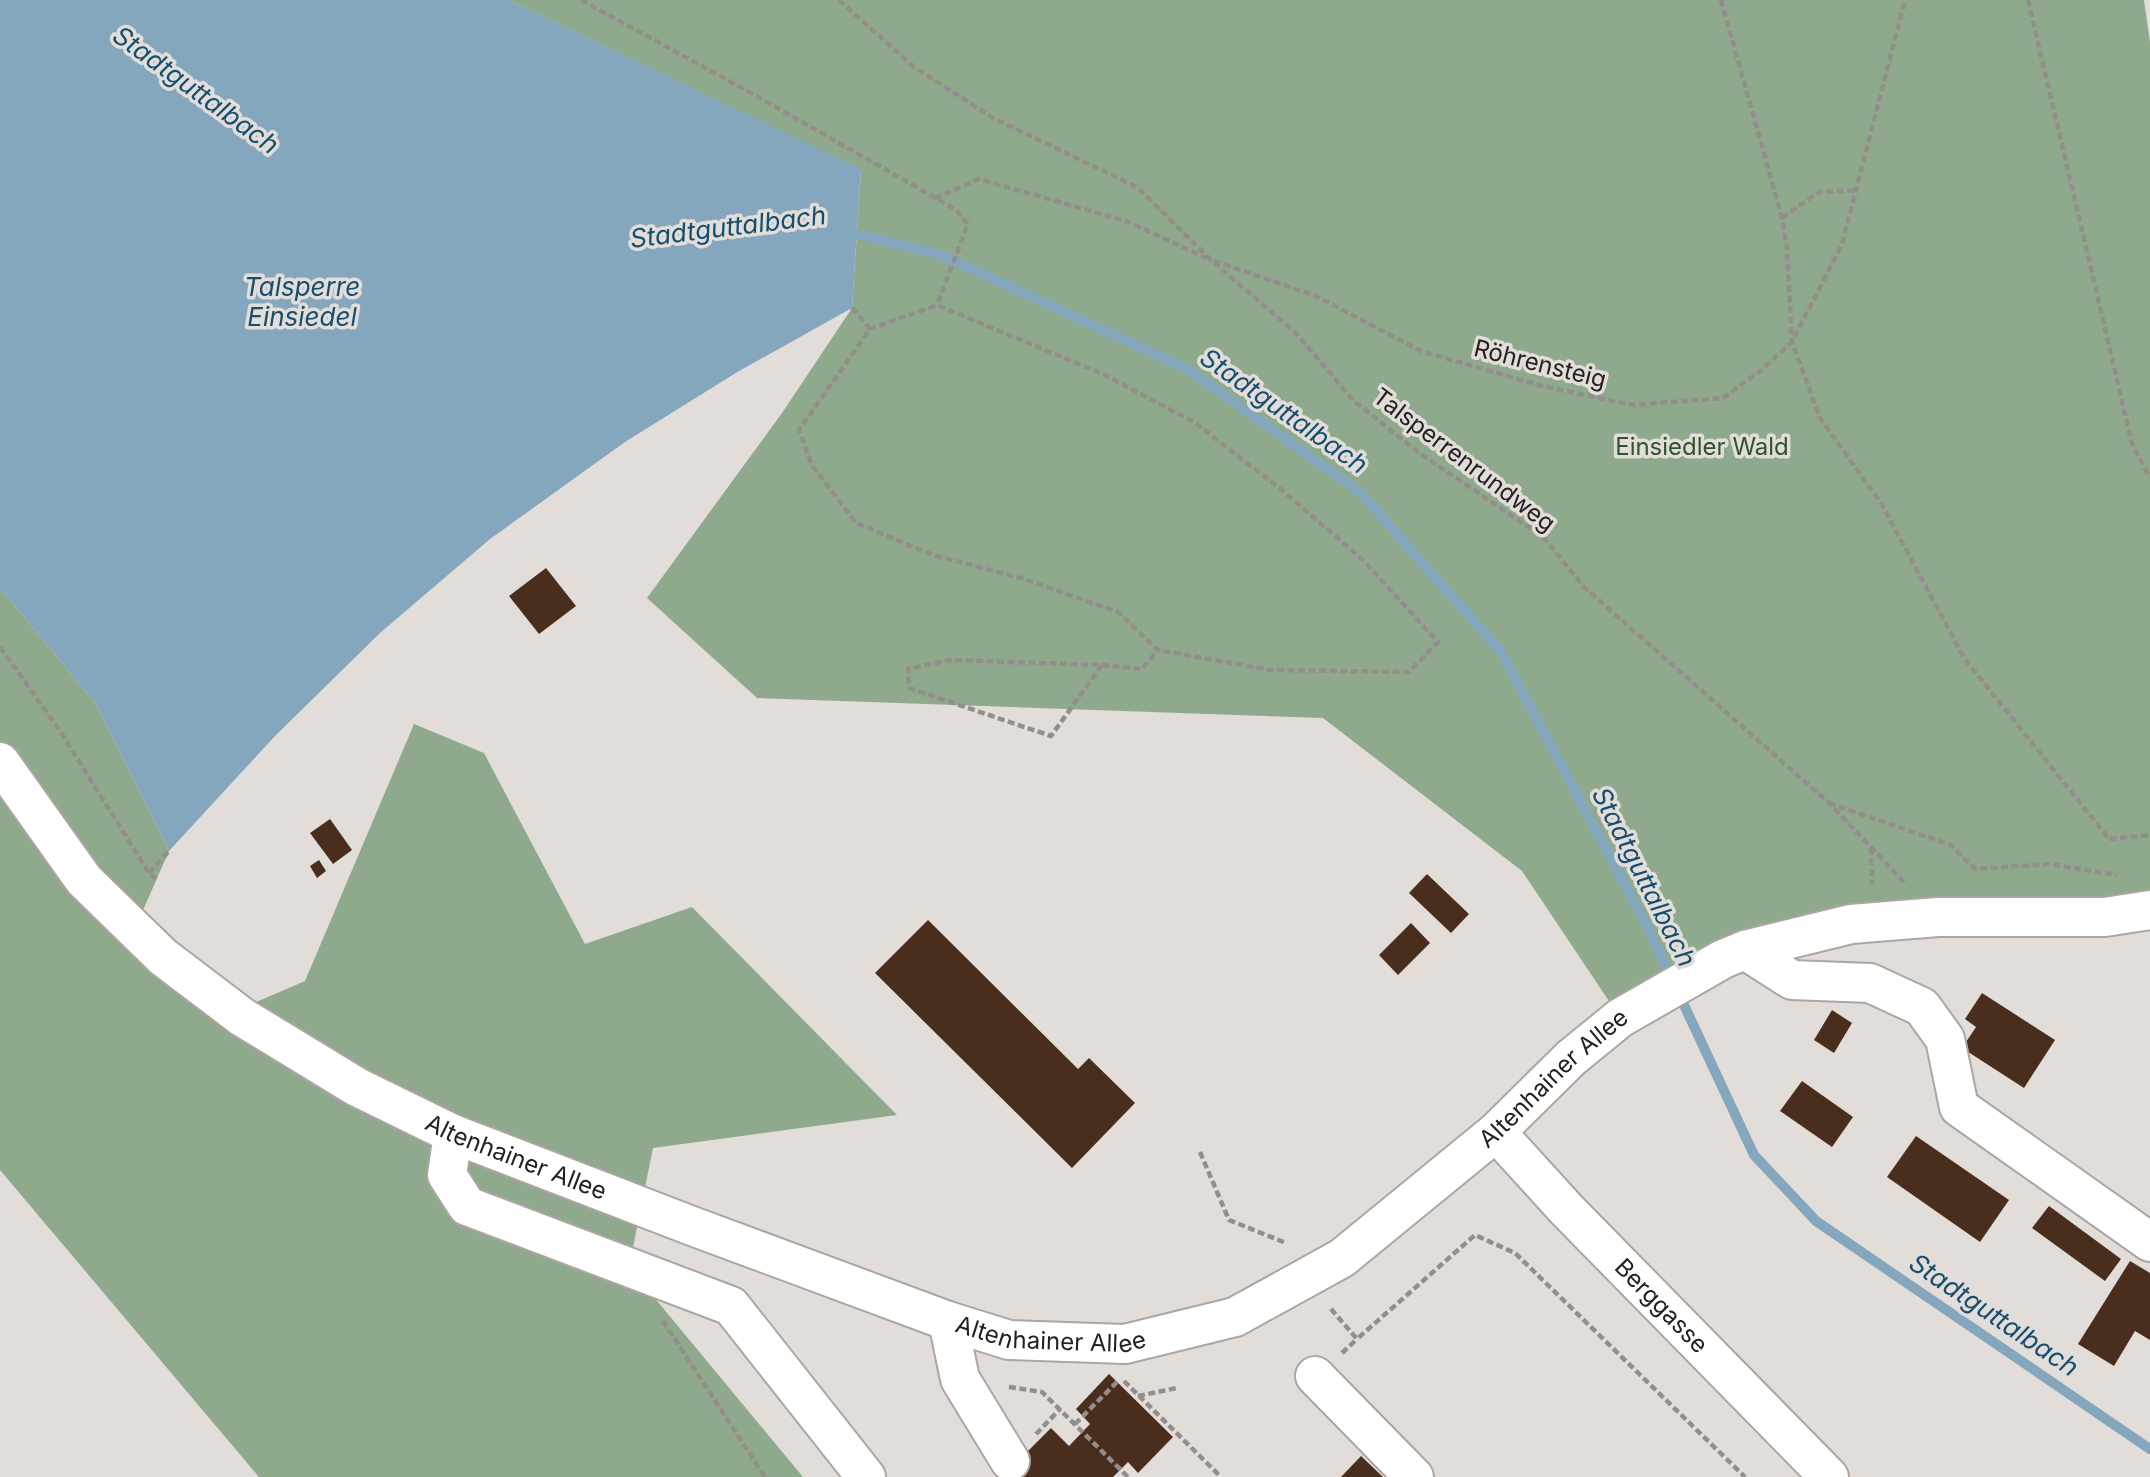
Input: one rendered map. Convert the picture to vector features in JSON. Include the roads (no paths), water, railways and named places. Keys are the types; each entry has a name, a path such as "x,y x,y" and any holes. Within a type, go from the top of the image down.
{"street":[{"name":"Altenhainer Allee","path":"0,762 84,880 163,957 242,1017 345,1080 453,1134 948,1321 1010,1340 1125,1344 1235,1317 1342,1258 1496,1132 1571,1058 1620,1018 1734,954 1851,924 1938,917 2105,917 2150,911"},
{"path":"1734,954 1792,980 1870,984 1922,1006 1945,1039 1959,1107 2150,1242"},
{"name":"Berggasse","path":"1496,1132 1566,1209 1829,1477"},
{"path":"453,1134 447,1175 467,1206 731,1306 866,1477"},
{"path":"948,1321 960,1380 1010,1461"},
{"path":"1315,1376 1414,1477"}],"water":[{"name":"Talsperre Einsiedel","path":"0,0 509,0 861,169 852,308 739,371 625,442 490,539 380,633 275,736 169,851 96,704 0,588"}],"waterway":[{"name":"Stadtguttalbach","path":"843,235 856,234 942,255 1189,370 1361,493 1501,652 1649,930 1754,1155 1816,1221 2150,1449"}],"park label":[{"name":"Einsiedler Wald","path":"1702,447"}]}
